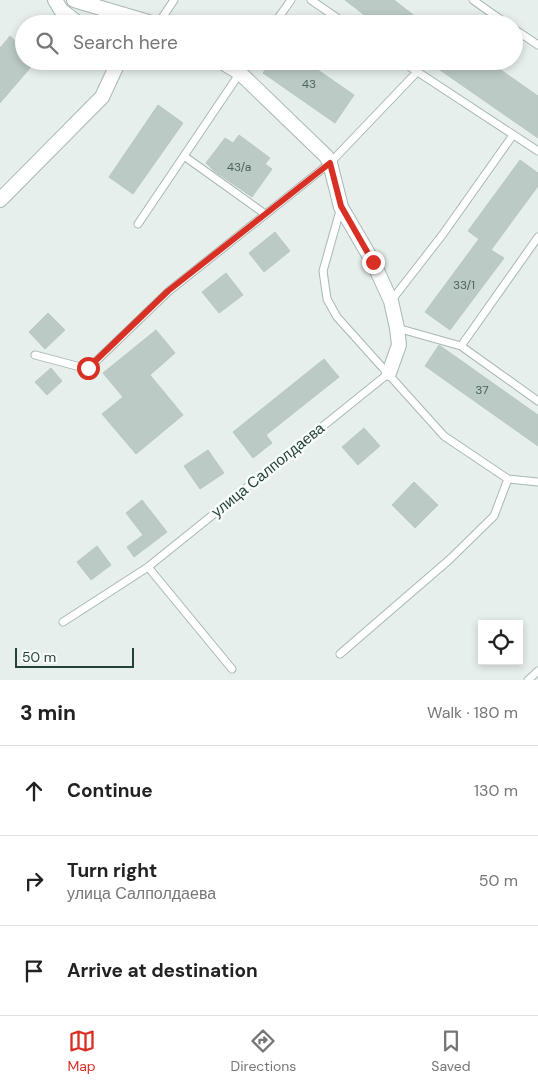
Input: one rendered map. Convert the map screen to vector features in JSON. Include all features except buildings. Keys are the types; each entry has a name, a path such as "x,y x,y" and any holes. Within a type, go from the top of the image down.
{"street":[{"path":"55,0 68,15"},
{"path":"74,0 126,15"},
{"path":"0,200 102,97 115,70"},
{"path":"247,70 328,159 341,206 373,262 391,301 398,328 398,345 389,373"}],"lane":[{"path":"280,15 291,0"},
{"path":"311,0 333,15"},
{"path":"473,0 494,15"},
{"path":"162,15 170,1"},
{"path":"523,35 538,46"},
{"path":"138,224 242,70"},
{"path":"414,70 538,151"},
{"path":"35,355 88,368 168,291 265,214 328,159 417,72"},
{"path":"391,301 443,234 513,135"},
{"path":"184,156 265,214"},
{"path":"341,206 323,271 327,300 338,317 444,436 508,479 538,482"},
{"path":"461,346 538,238"},
{"path":"398,328 461,346 538,401"},
{"name":"улица Салполдаева","path":"63,622 148,567 389,373"},
{"path":"340,654 449,560 494,516 508,479"},
{"path":"148,567 232,669"},
{"path":"528,680 538,671"}],"route":[{"path":"88,368 168,291 330,163 341,206 373,262"}]}
